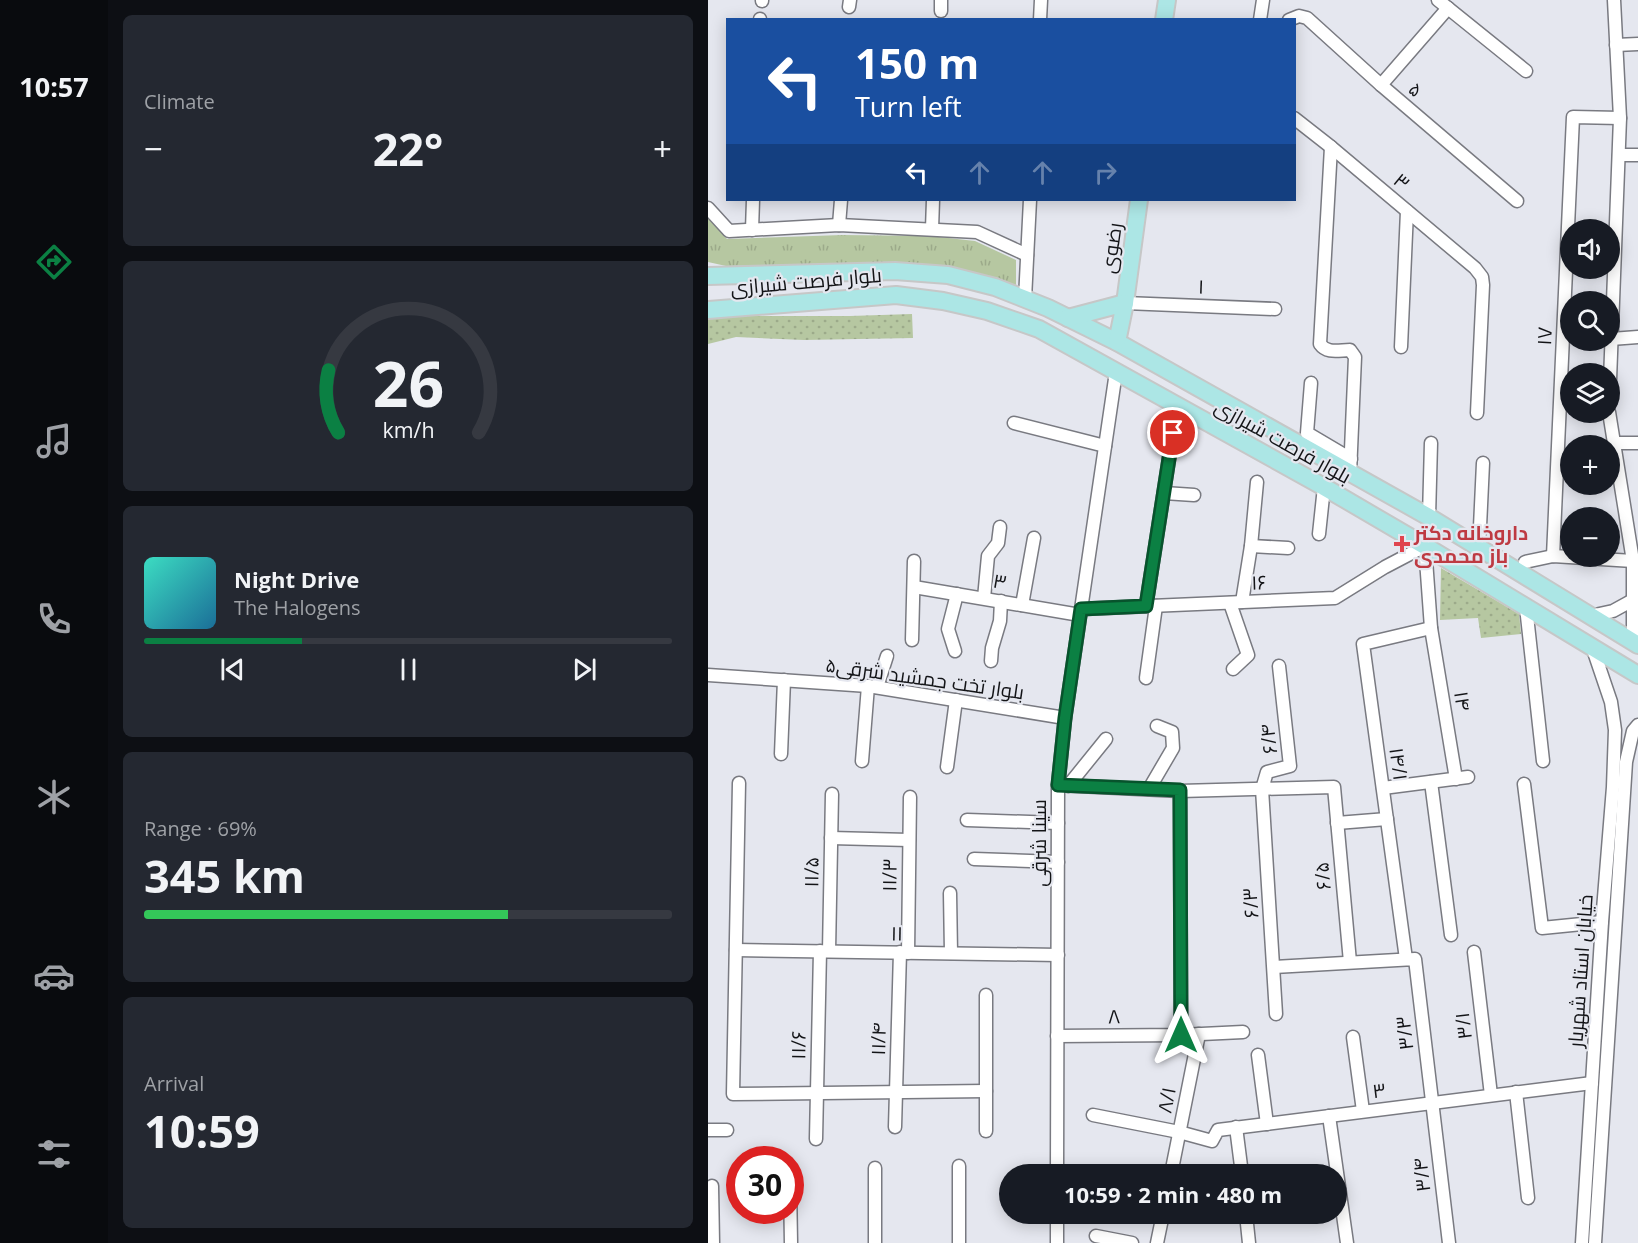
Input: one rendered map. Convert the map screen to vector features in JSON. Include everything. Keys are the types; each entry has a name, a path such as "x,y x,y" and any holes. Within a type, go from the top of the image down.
{"main road":[{"path":"1164,18 1167,0"},
{"name":"رضوی","path":"1117,342 1125,303 1139,201"},
{"name":"بلوار فرصت شیرازی","path":"711,275 895,271 948,275 995,287 1117,342 1309,450 1351,466 1429,517 1636,644"},
{"name":"بلوار فرصت شیرازی","path":"708,310 896,295 943,301 987,311 1039,329 1324,487 1638,675"},
{"path":"1068,318 1125,303"}],"street":[{"path":"1040,18 1041,0"},
{"path":"1260,18 1263,0"},
{"path":"1613,291 1620,118 1614,0"},
{"path":"1381,85 1443,4 1526,71"},
{"name":"۵","path":"1294,18 1299,16 1307,18 1381,85 1517,201"},
{"path":"1616,45 1638,44"},
{"name":"۱۷","path":"1553,556 1573,117 1620,118"},
{"name":"۳","path":"1296,120 1475,268 1482,277 1477,414"},
{"path":"1331,147 1320,344 1327,351 1350,350 1355,357 1351,466"},
{"path":"1619,155 1638,154"},
{"path":"752,230 753,201"},
{"path":"839,225 841,201"},
{"path":"932,229 933,201"},
{"path":"1025,299 1030,201"},
{"path":"708,208 729,231 839,225 977,232 1027,255"},
{"path":"1401,347 1407,211"},
{"name":"۱","path":"1125,303 1275,309"},
{"path":"1620,338 1638,337"},
{"name":"سینا شرقی","path":"1057,1164 1058,823 1063,785 1065,718 1116,372"},
{"path":"1309,450 1307,433 1311,383"},
{"path":"1014,423 1105,446"},
{"path":"1146,678 1151,606 1173,433"},
{"path":"1307,433 1351,466"},
{"path":"1429,517 1431,443"},
{"path":"1620,443 1638,443"},
{"path":"1479,548 1482,463"},
{"path":"1620,467 1633,520 1633,600 1636,644"},
{"path":"1233,669 1248,656 1236,602 1251,546 1257,482"},
{"path":"1319,534 1324,487"},
{"path":"1164,493 1194,495"},
{"path":"984,598 988,556 998,543 1000,527"},
{"path":"1022,605 1034,538"},
{"path":"1251,546 1288,548"},
{"name":"۱۶","path":"1081,612 1151,606 1335,598 1385,567 1425,546"},
{"name":"۱۴","path":"1425,546 1431,628 1462,778 1431,782"},
{"path":"1525,562 1553,556 1633,561"},
{"path":"912,640 914,561"},
{"name":"۳","path":"914,587 1022,605 1081,612"},
{"path":"955,651 948,629 957,594"},
{"path":"1590,616 1613,611 1633,600"},
{"path":"991,662 992,648 1000,621 1001,601"},
{"path":"1527,607 1543,761"},
{"name":"۱۴/۱","path":"1411,959 1387,819 1363,644 1431,628"},
{"name":"خیابان استاد شهریار","path":"1582,1243 1615,730 1611,702 1593,649"},
{"path":"862,761 873,687 887,656"},
{"name":"۶/۴","path":"1263,789 1267,772 1290,766 1279,666"},
{"name":"بلوار تخت جمشید شرقی۵","path":"708,675 873,687 1065,718"},
{"path":"780,754 784,680"},
{"path":"947,767 957,700"},
{"name":"خیابان استاد شهریار","path":"1595,1243 1626,762 1634,731 1638,725"},
{"path":"1149,789 1173,748 1172,732 1157,726"},
{"path":"1063,785 1106,739"},
{"path":"1383,788 1431,782 1450,935"},
{"path":"739,783 733,1094 986,1091"},
{"path":"1524,784 1542,928 1602,922"},
{"path":"1063,785 1180,790 1263,789"},
{"name":"۶/۵","path":"1263,789 1334,787 1350,963"},
{"name":"۶/۳","path":"1263,789 1276,1014"},
{"path":"1180,790 1181,1035"},
{"name":"۱۱/۵","path":"824,951 832,794"},
{"name":"۱۱/۳","path":"904,952 910,798"},
{"path":"1337,823 1387,819"},
{"path":"967,820 1058,823"},
{"path":"831,838 909,840"},
{"path":"974,859 1058,862"},
{"path":"950,893 951,953"},
{"name":"۱۱","path":"735,950 1058,955"},
{"name":"۱۱/۶","path":"816,1139 824,951"},
{"name":"۱۱/۴","path":"895,1127 904,952"},
{"name":"۳/۱","path":"1474,952 1491,1095"},
{"path":"1274,967 1411,959"},
{"name":"۳/۳","path":"1411,959 1432,1102"},
{"path":"986,995 986,1131"},
{"name":"۸","path":"1058,1036 1243,1032"},
{"name":"۸/۱","path":"1173,1164 1199,1034"},
{"path":"1353,1037 1363,1111"},
{"path":"1258,1055 1267,1124"},
{"name":"۳","path":"1179,1132 1212,1141 1218,1130 1592,1083"},
{"path":"1516,1092 1528,1198"},
{"name":"۳/۴","path":"1432,1102 1449,1243"},
{"path":"1093,1115 1179,1132"},
{"path":"1329,1116 1347,1243"},
{"path":"1236,1128 1241,1164"},
{"path":"708,1130 727,1130"},
{"path":"959,1166 959,1243"},
{"path":"875,1168 875,1243"},
{"path":"712,1186 713,1243"},
{"path":"791,1224 791,1243"},
{"path":"1057,1224 1057,1243"},
{"path":"1157,1243 1161,1224"},
{"path":"1247,1224 1249,1243"},
{"path":"1096,1236 1132,1243"}],"green space":[{"path":"708,218 727,239 842,235 930,236 975,241 1016,260 1016,285 948,268 895,263 726,266 708,262"},
{"path":"912,314 913,338 804,340 736,337 708,344 708,318 719,316"},
{"path":"1441,568 1519,614 1521,634 1481,638 1478,618 1440,620"}],"place":[{"name":"داروخانه دکتر باز محمدی","path":"1402,544"}],"route":[{"path":"1173,433 1146,606 1081,609 1058,785 1180,790 1181,1035"}]}
